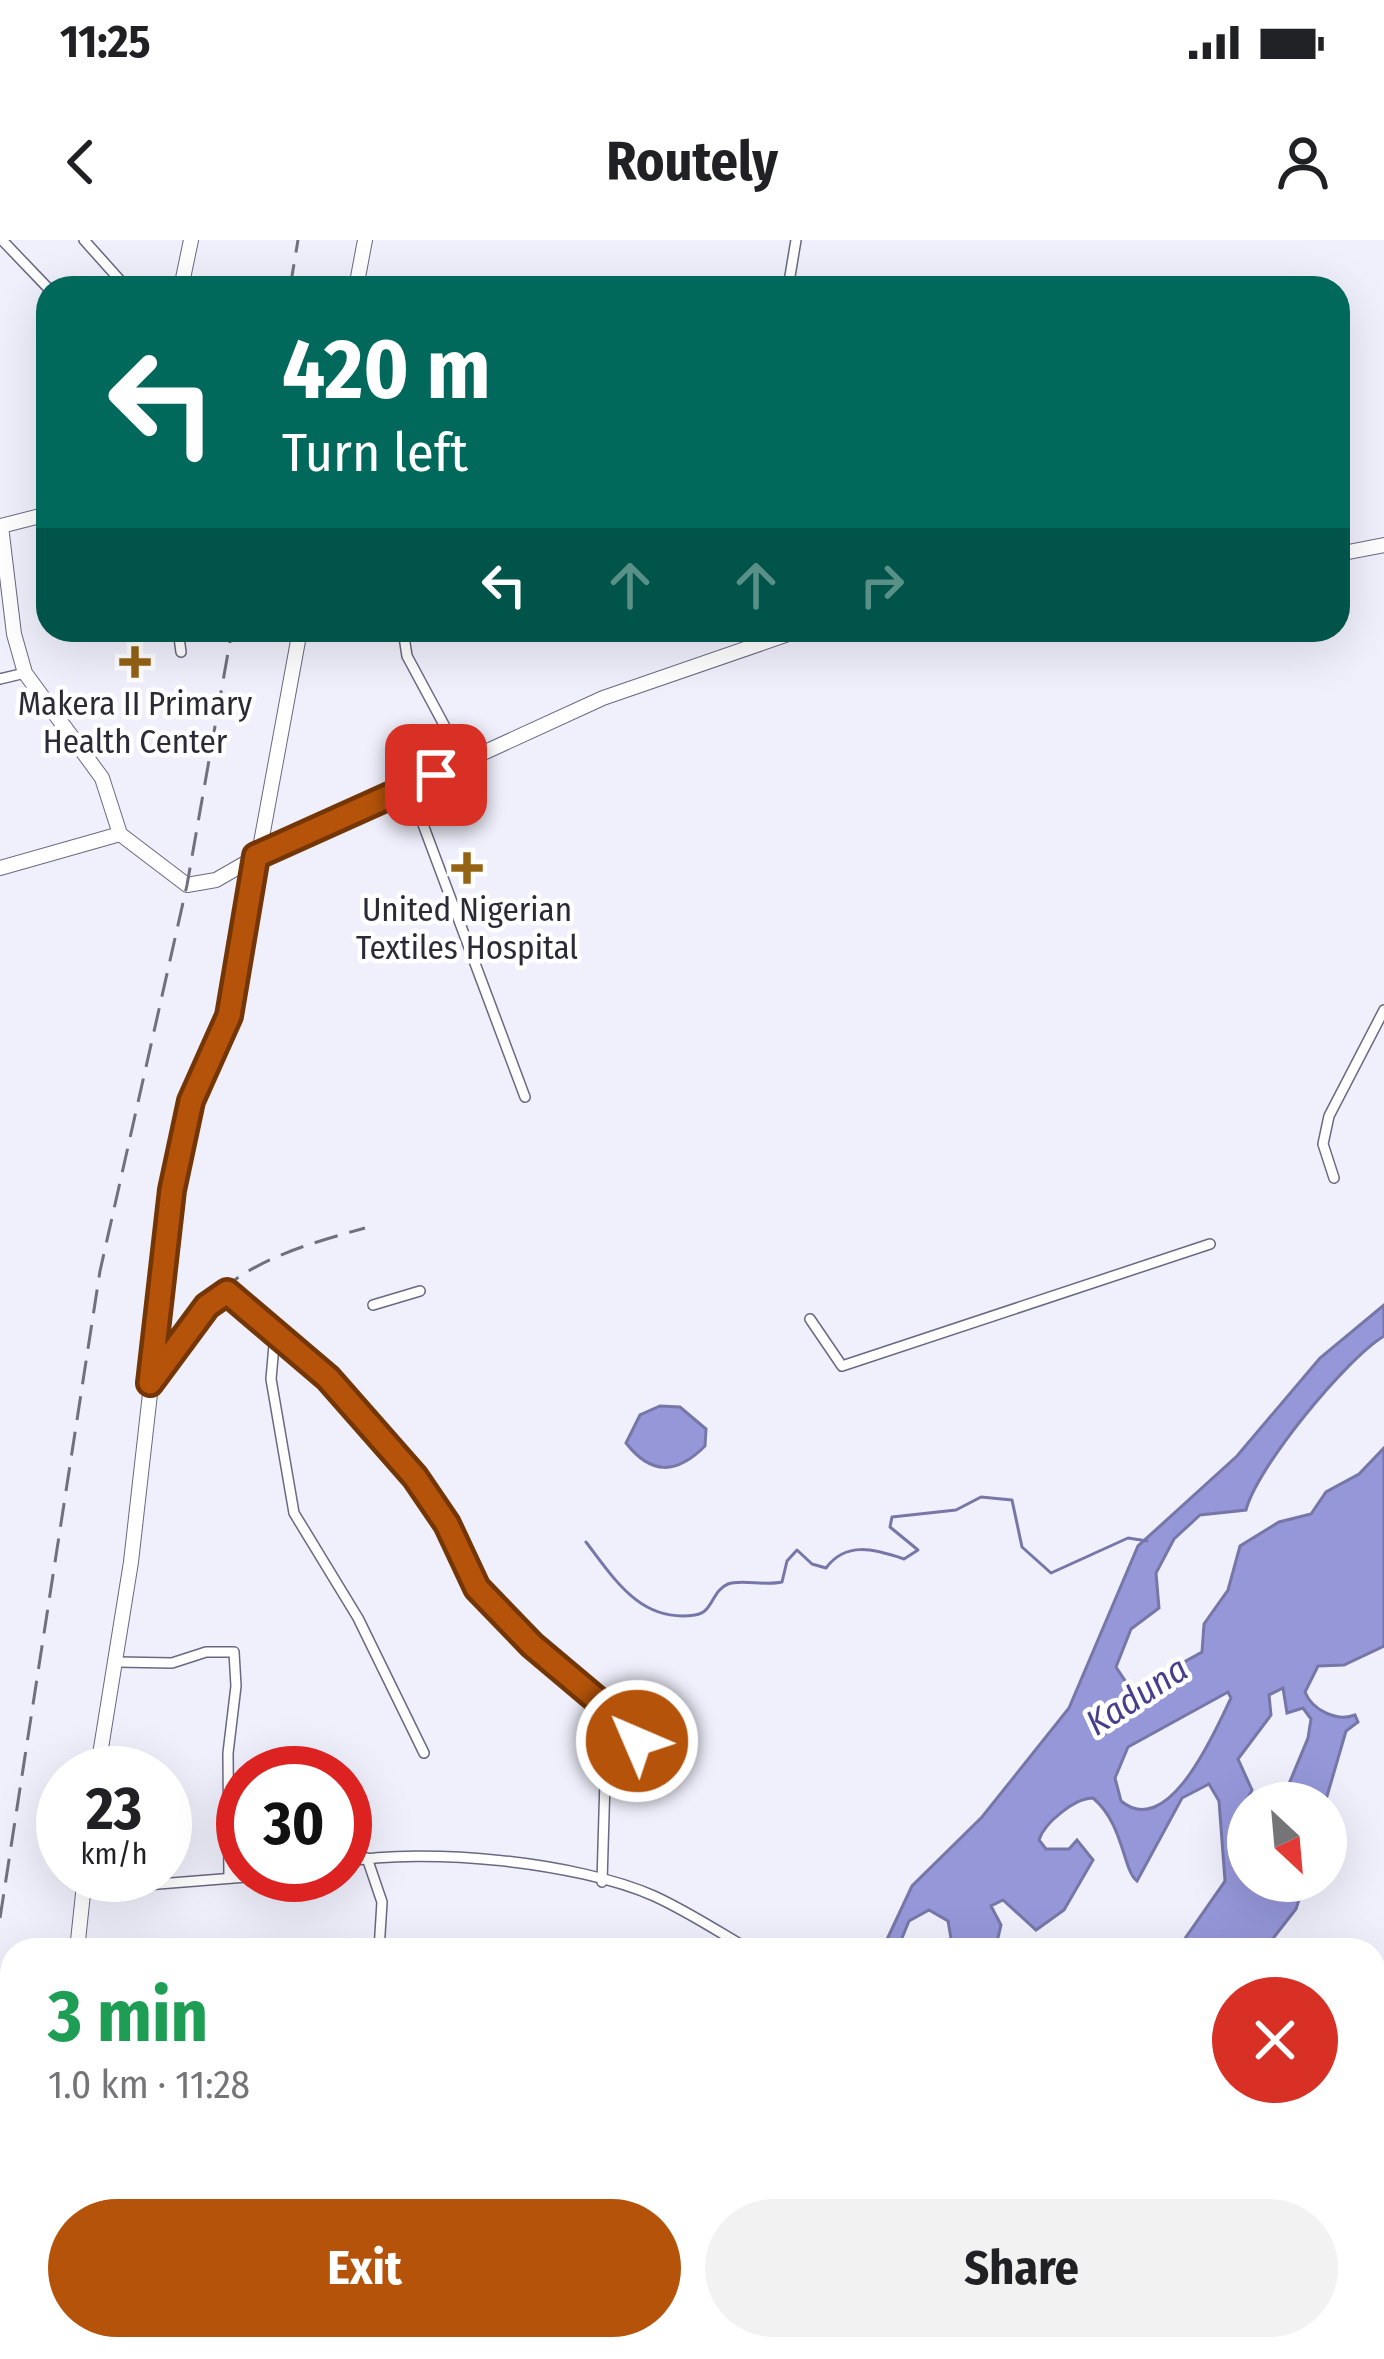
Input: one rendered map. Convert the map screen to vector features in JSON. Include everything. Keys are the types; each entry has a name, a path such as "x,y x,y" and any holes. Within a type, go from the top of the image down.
{"street":[{"path":"2,240 36,276"},
{"path":"84,240 116,276"},
{"path":"184,276 190,240"},
{"path":"358,276 365,240"},
{"path":"790,276 796,240"},
{"path":"36,516 0,524 14,634 25,673 102,778 120,834 187,885 216,880 256,856 638,684 750,642"},
{"path":"1350,552 1384,545"},
{"path":"180,642 181,652"},
{"path":"99,1746 118,1662 172,1190 191,1101 229,1016 298,642"},
{"path":"405,642 407,656 464,762"},
{"path":"0,680 25,673"},
{"path":"409,787 525,1097"},
{"path":"0,868 120,834"},
{"path":"1334,1178 1323,1144 1329,1116 1384,1010"},
{"path":"810,1319 842,1366 1210,1244"},
{"path":"150,1383 219,1294 227,1292 328,1378 415,1477 447,1524 477,1588 532,1645 636,1736 605,1780 602,1882"},
{"path":"373,1305 420,1292"},
{"path":"275,1334 271,1378 294,1513 358,1618 424,1753"},
{"path":"118,1662 172,1663 206,1652 234,1652 232,1746"},
{"path":"372,1858 423,1853 602,1882 652,1895 729,1938"},
{"path":"372,1873 382,1902 380,1938"},
{"path":"78,1938 82,1902"}],"water":[{"name":"Kaduna","path":"1384,1305 1384,1336 1348,1367 1305,1416 1267,1468 1246,1510 1200,1515 1174,1539 1156,1573 1159,1608 1131,1629 1116,1667 1128,1685 1154,1696 1164,1692 1173,1668 1202,1652 1204,1624 1228,1590 1240,1546 1279,1522 1311,1514 1326,1492 1359,1474 1384,1448 1384,1646 1344,1665 1318,1666 1305,1692 1326,1713 1355,1715 1358,1722 1346,1731 1331,1782 1290,1782 1311,1719 1303,1708 1287,1713 1283,1688 1269,1695 1271,1715 1238,1759 1248,1782 1227,1782 1227,1902 1298,1902 1273,1938 1185,1938 1225,1881 1219,1801 1209,1784 1182,1798 1137,1881 1111,1821 1093,1798 1054,1819 1039,1840 1046,1849 1069,1849 1077,1840 1093,1860 1064,1910 1036,1930 1003,1900 991,1906 1001,1925 998,1938 951,1938 948,1921 929,1910 909,1921 902,1938 888,1938 912,1886 982,1817 1069,1708 1138,1546 1237,1456 1320,1358","holes":["1228,1692 1231,1698 1188,1776 1156,1806 1139,1809 1121,1801 1115,1778 1128,1747"]},
{"path":"660,1406 680,1407 706,1429 705,1446 674,1466 654,1466 626,1443 640,1415"}],"waterway":[{"path":"586,1542 631,1596 676,1616 701,1613 728,1584 782,1582 787,1561 797,1550 812,1564 826,1568 852,1551 871,1550 904,1559 918,1550 890,1527 892,1517 956,1510 981,1497 1012,1500 1022,1547 1051,1573 1128,1538 1147,1541"}],"railway":[{"path":"292,276 298,240"},
{"path":"0,1918 100,1271 187,885 230,642"},
{"path":"169,1343 213,1297 256,1267 365,1228"}],"place":[{"name":"Makera II Primary Health Center","path":"135,662"},
{"name":"United Nigerian Textiles Hospital","path":"467,868"}],"route":[{"path":"436,775 256,856 229,1016 191,1101 172,1190 150,1383 207,1306 219,1294 233,1296 250,1316 328,1378 415,1477 447,1524 477,1588 532,1645 627,1725 637,1741"}]}
